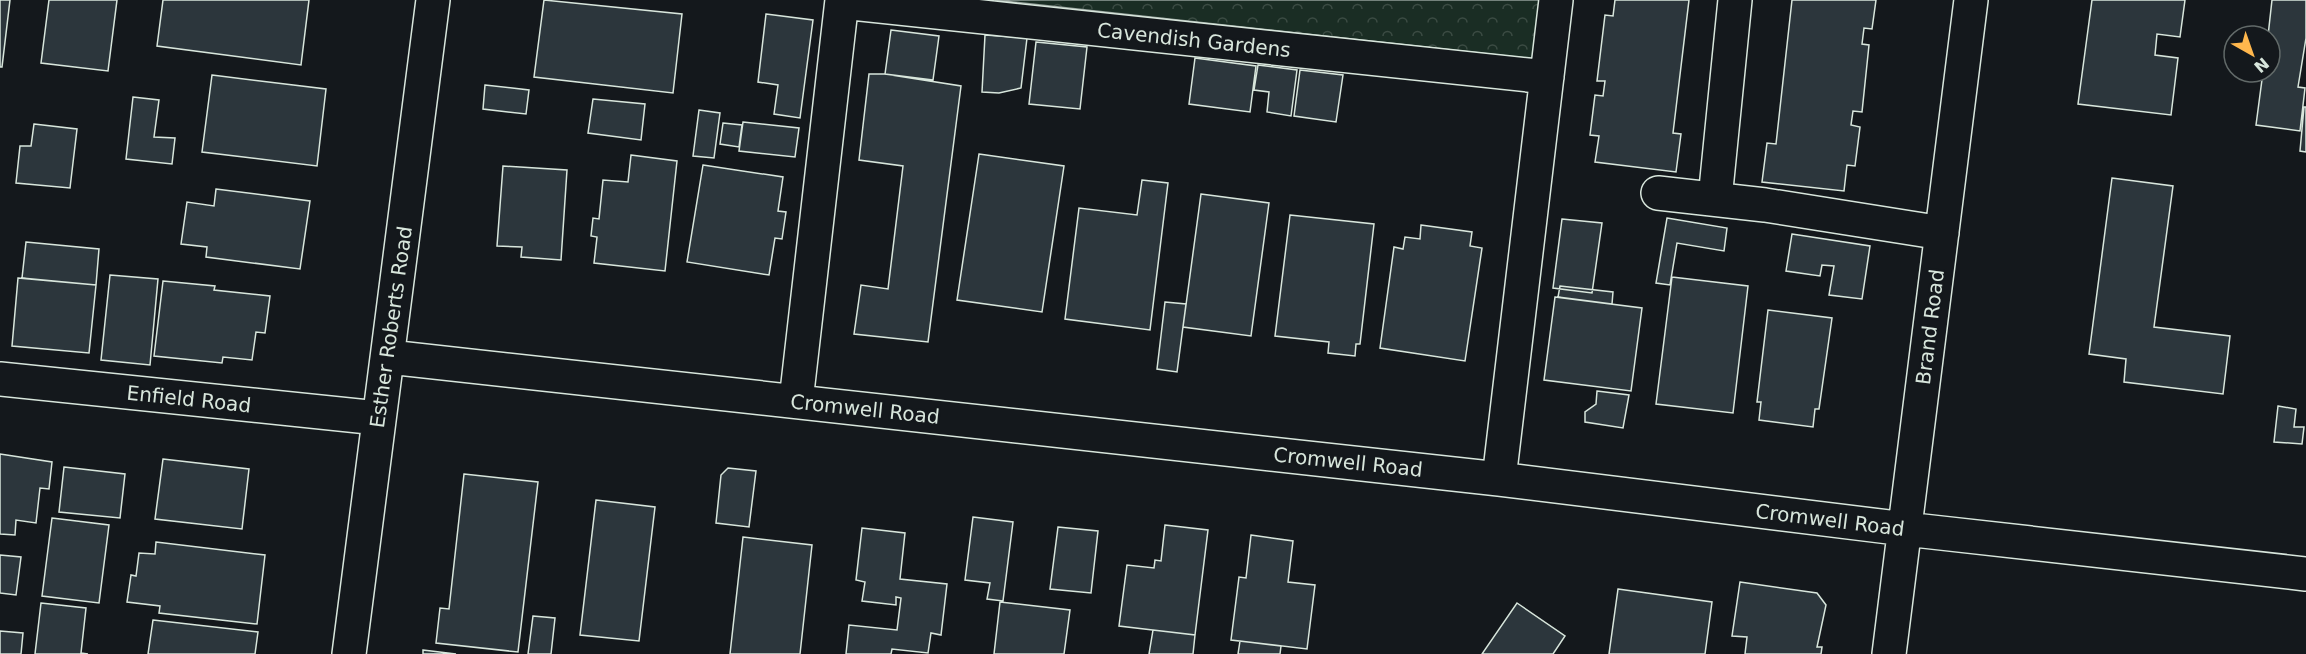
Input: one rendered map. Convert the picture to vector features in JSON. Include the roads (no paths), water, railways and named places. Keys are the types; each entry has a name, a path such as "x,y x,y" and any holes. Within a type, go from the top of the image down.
{"street":[{"name":"Esther Roberts Road","path":"349,654 378,418 389,357 433,0"},
{"path":"1499,479 1556,0"},
{"path":"1715,199 1735,0"},
{"name":"Brand Road","path":"1889,654 1971,0"},
{"name":"Cavendish Gardens","path":"796,401 842,1 1547,77"},
{"path":"1658,193 1715,199 1942,232"},
{"name":"Cromwell Road","path":"389,357 1499,479 1905,529 2306,574"},
{"name":"Enfield Road","path":"0,379 378,418"}]}
